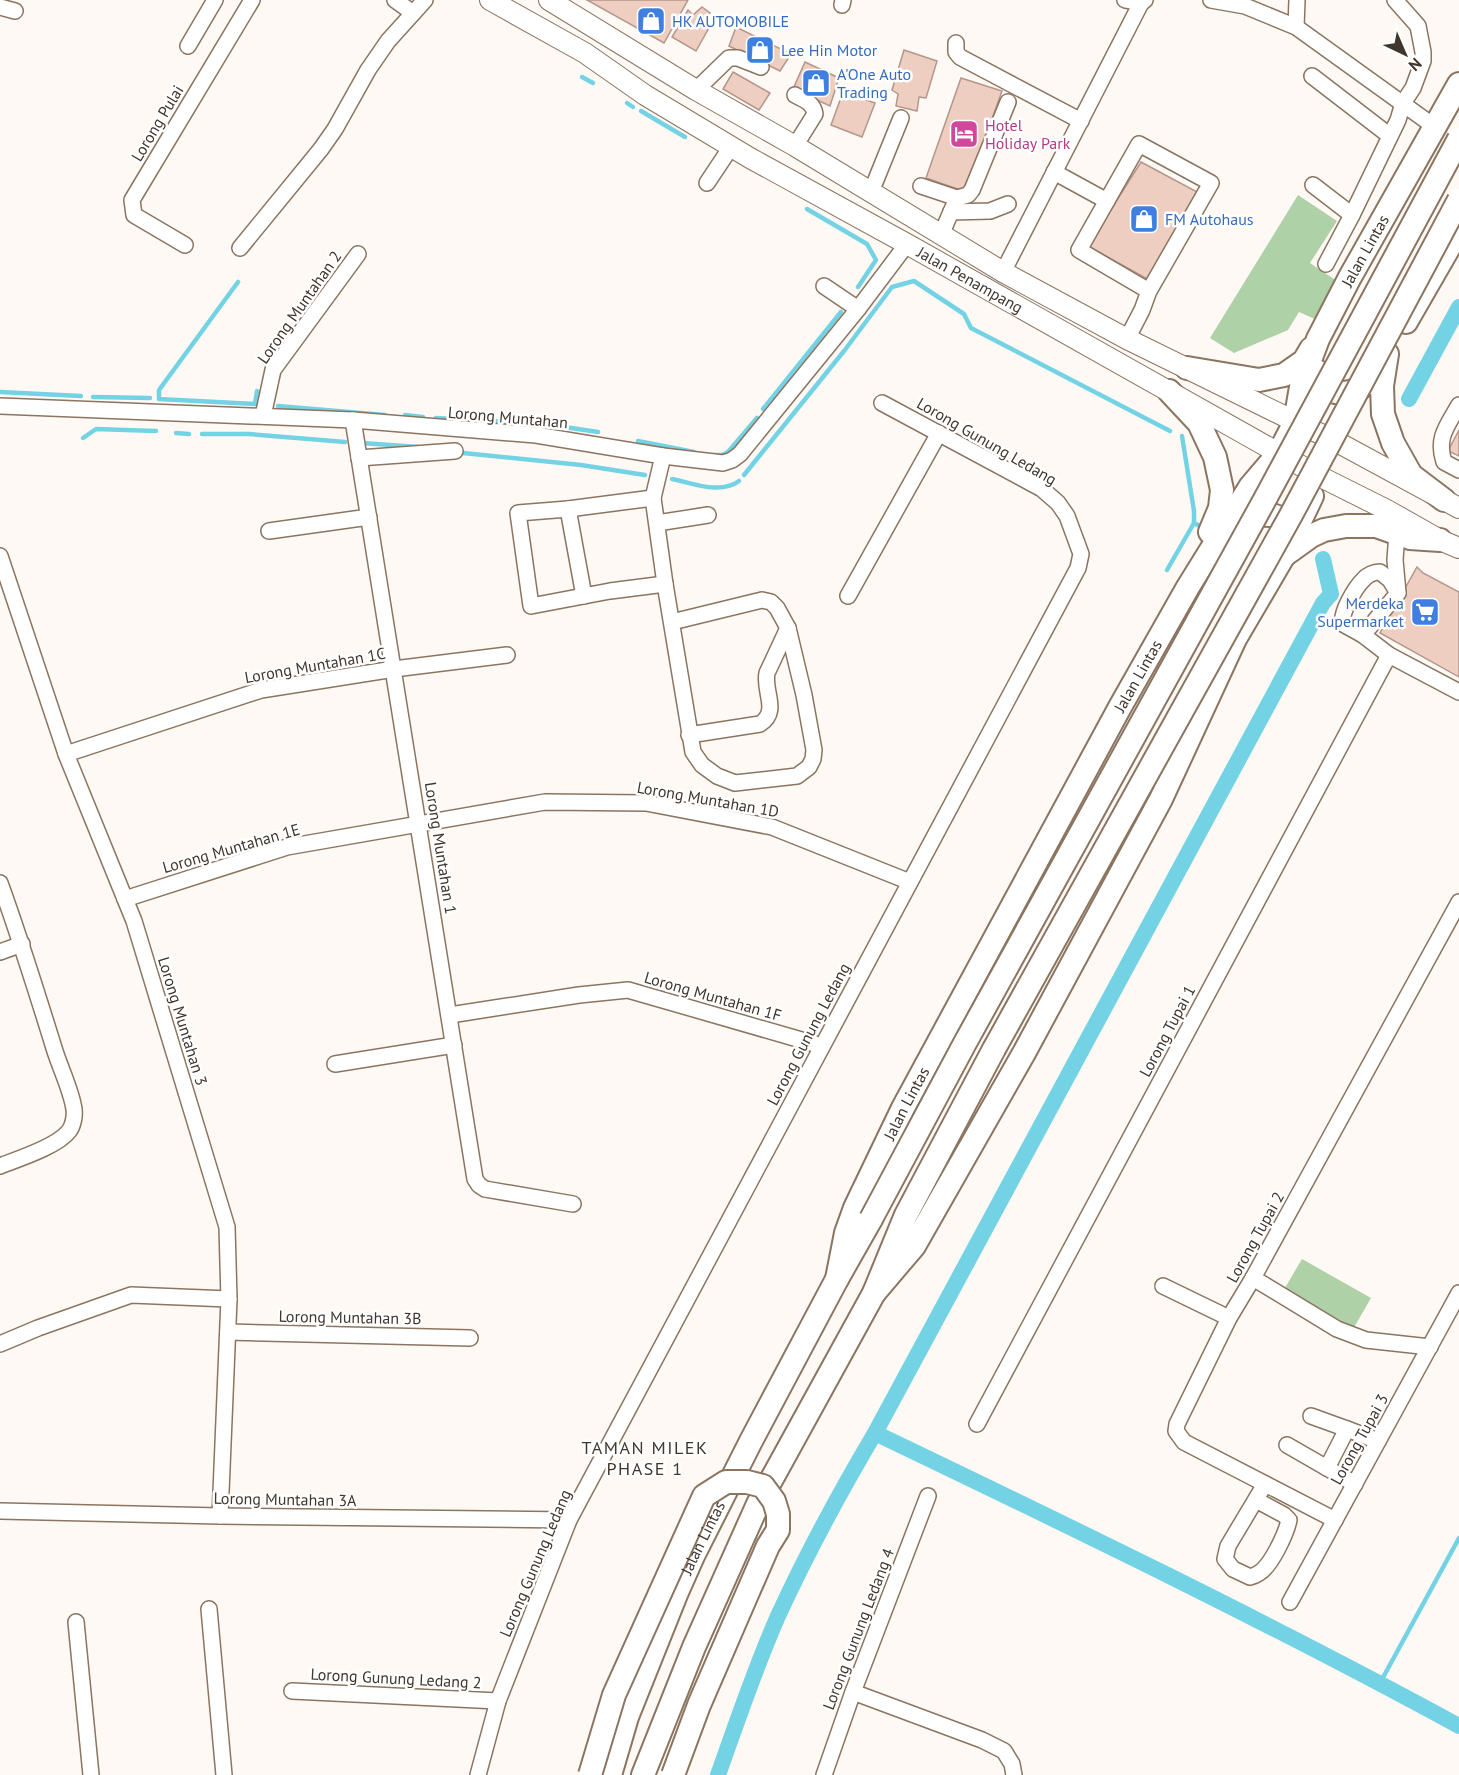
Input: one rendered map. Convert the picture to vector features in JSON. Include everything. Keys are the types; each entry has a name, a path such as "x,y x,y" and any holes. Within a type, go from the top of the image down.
{"highway":[{"name":"Jalan Lintas","path":"837,1279 846,1233 855,1208 903,1108 1188,586 1250,488 1279,453 1295,422 1302,381 1318,339 1350,277 1459,84"},
{"name":"Jalan Lintas","path":"610,1775 627,1717 677,1592 751,1441 837,1279 872,1219 964,1042 1264,501 1459,139"},
{"path":"643,1775 694,1647 758,1504 874,1293 906,1215 1006,1028 1291,515 1459,200"},
{"path":"874,1293 914,1246 1024,1053 1161,800 1235,639 1283,557 1376,374 1459,230"},
{"path":"1187,368 1259,380 1284,375 1304,361 1318,339"},
{"path":"1318,339 1316,368 1320,382 1329,390 1342,393 1362,388 1376,374"},
{"path":"1387,354 1382,386 1383,414 1393,443 1411,475 1452,504"},
{"path":"1170,391 1199,423 1215,457 1222,490 1220,508 1188,586"},
{"path":"1225,529 1249,517 1261,514 1274,515 1283,522 1289,534 1283,557"},
{"path":"1283,557 1311,536 1324,530 1360,525 1376,526 1410,538 1449,544"},
{"path":"590,1775 614,1695 704,1496 726,1482 747,1482 763,1486 774,1501 778,1514 778,1530 768,1546 699,1705 673,1775"}],"main road":[{"name":"Jalan Penampang","path":"490,0 585,53 645,95 732,147 1322,477 1449,544"},
{"name":"Jalan Penampang","path":"549,0 1003,272 1127,339 1339,443 1452,504"}],"street":[{"path":"188,45 215,0"},
{"name":"Lorong Pulai","path":"185,245 134,215 132,200 252,0"},
{"path":"395,0 413,13"},
{"path":"240,248 321,149 388,41 425,0"},
{"path":"1003,272 1143,2 1125,0"},
{"path":"1211,0 1245,6 1296,27 1435,127"},
{"path":"1296,27 1297,0"},
{"path":"1326,264 1398,120 1403,103 1413,88 1423,61 1418,26 1395,0"},
{"path":"0,8 15,11"},
{"path":"956,43 956,52 960,57 1081,121"},
{"path":"696,90 729,58 738,58 761,67"},
{"path":"1312,76 1390,136"},
{"path":"795,95 810,102 815,114 795,146"},
{"path":"941,235 954,205 972,190 1008,102"},
{"path":"871,192 901,118"},
{"path":"1127,339 1149,291 1211,183 1139,144 1079,250 1149,291"},
{"path":"707,183 732,147"},
{"path":"1054,172 1107,201"},
{"path":"1312,185 1352,215"},
{"path":"921,186 954,205 990,211 1008,204"},
{"name":"Lorong Muntahan","path":"0,406 353,420 536,435 663,456 723,463 740,454 858,309 907,244"},
{"name":"Lorong Muntahan 2","path":"263,417 273,370 358,254"},
{"path":"824,286 858,309"},
{"name":"Lorong Gunung Ledang","path":"478,1775 498,1701 569,1520 1078,568 1081,554 1067,516 1058,503 1042,489 882,403"},
{"path":"1459,405 1442,436 1441,445 1444,462 1459,470"},
{"name":"Lorong Muntahan 1","path":"353,420 475,1179 485,1189 573,1204"},
{"path":"848,597 939,433"},
{"path":"359,458 455,450"},
{"path":"663,456 653,498 665,584 693,752 702,765 717,776 735,783 797,776 809,767 814,750 804,695 788,628 777,608 771,602 762,600 672,622"},
{"path":"653,498 518,513 531,606 610,591 665,584"},
{"path":"568,509 584,596"},
{"path":"657,523 708,515"},
{"path":"269,531 369,517"},
{"path":"1363,635 1398,593 1395,560 1396,533"},
{"name":"Lorong Muntahan 3","path":"0,556 66,754 134,921 227,1227 229,1299 220,1516"},
{"path":"1398,593 1390,580 1380,572 1374,572 1364,578 1352,594 1341,622 1363,635 1389,656 1459,692"},
{"path":"689,735 760,724 766,720 770,715 770,709 765,679 788,628"},
{"name":"Lorong Muntahan 1C","path":"66,754 261,690 394,669 507,655"},
{"name":"Lorong Tupai 1","path":"977,1424 1389,656"},
{"name":"Lorong Muntahan 1D","path":"419,824 545,802 646,803 772,827 910,882"},
{"name":"Lorong Muntahan 1E","path":"125,899 287,847 419,824"},
{"path":"0,883 22,944 74,1112 73,1123 69,1131 57,1141 0,1166"},
{"name":"Lorong Tupai 2","path":"1335,1520 1184,1442 1176,1431 1177,1424 1229,1318 1459,902"},
{"path":"0,952 22,944"},
{"name":"Lorong Muntahan 1F","path":"450,1015 579,995 628,990 822,1046"},
{"path":"335,1064 454,1046"},
{"path":"1253,1278 1337,1329 1366,1340 1430,1347"},
{"path":"1163,1286 1229,1318"},
{"name":"Lorong Tupai 3","path":"1290,1602 1459,1293"},
{"path":"0,1344 131,1295 229,1299"},
{"name":"Lorong Muntahan 3B","path":"228,1332 471,1338"},
{"path":"1311,1416 1378,1441"},
{"path":"1327,1468 1347,1429"},
{"path":"1287,1445 1355,1484"},
{"path":"1256,1500 1289,1520 1287,1529 1265,1568 1258,1575 1250,1577 1233,1569 1225,1559 1228,1546 1265,1484"},
{"name":"Lorong Gunung Ledang 4","path":"824,1775 853,1692 928,1496"},
{"name":"Lorong Muntahan 3A","path":"0,1511 569,1520"},
{"path":"209,1609 224,1775"},
{"path":"76,1622 90,1775"},
{"name":"Lorong Gunung Ledang 2","path":"292,1691 498,1701"},
{"path":"853,1692 982,1740 1004,1751 1012,1764 1014,1775"}],"green space":[{"path":"1298,195 1337,221 1310,263 1340,283 1317,320 1299,312 1288,330 1234,353 1210,338"},
{"path":"1302,1259 1371,1298 1348,1338 1279,1298"}],"building":[{"name":"HK AUTOMOBILE","path":"587,0 688,0 664,43"},
{"path":"702,7 710,13 705,22 710,26 696,51 672,37 688,10 693,15"},
{"name":"Lee Hin Motor","path":"736,27 791,54 780,71 729,46"},
{"path":"904,50 937,61 926,98 919,97 917,111 896,106 898,94 892,90"},
{"name":"A'One Auto Trading","path":"805,62 839,78 830,106 793,89"},
{"name":"Lee Hin Motor","path":"733,72 770,93 759,110 723,89"},
{"name":"Hotel Holiday Park","path":"961,78 1002,91 966,192 926,178"},
{"path":"843,92 875,103 862,137 831,125"},
{"name":"FM Autohaus","path":"1141,162 1199,193 1149,280 1088,246"},
{"path":"1459,430 1459,456 1448,451"},
{"name":"Merdeka Supermarket","path":"1417,567 1423,573 1459,592 1459,677 1380,633"}],"waterway":[{"path":"582,77 593,83"},
{"path":"627,103 633,107"},
{"path":"641,111 685,137"},
{"path":"807,209 867,244 876,260 858,287"},
{"path":"744,475 844,351 892,287 914,281 964,314 971,328 1170,431"},
{"path":"238,282 159,390 159,399 255,404 257,391"},
{"path":"1409,399 1459,307"},
{"path":"763,409 841,312"},
{"path":"0,392 81,396"},
{"path":"93,397 150,398"},
{"path":"278,406 385,415"},
{"path":"405,415 423,417"},
{"path":"436,418 529,423"},
{"path":"714,455 723,455 728,452 757,418"},
{"path":"544,424 598,432"},
{"path":"83,438 96,429 156,431"},
{"path":"176,433 189,434"},
{"path":"202,434 249,434 345,442"},
{"path":"1182,436 1194,523 1204,528"},
{"path":"638,441 694,452"},
{"path":"362,443 419,447"},
{"path":"463,453 581,465 645,475"},
{"path":"672,479 715,488 732,485 739,481"},
{"path":"1167,570 1194,523"},
{"path":"718,1775 746,1695 770,1636 812,1546 1323,603 1331,594 1323,559"},
{"path":"875,1433 1242,1612 1459,1726"},
{"path":"1380,1683 1459,1538"}],"place":[{"name":"HK AUTOMOBILE","path":"651,21"},
{"name":"Lee Hin Motor","path":"760,50"},
{"name":"A'One Auto Trading","path":"816,83"},
{"name":"Hotel Holiday Park","path":"964,134"},
{"name":"FM Autohaus","path":"1144,219"},
{"name":"Merdeka Supermarket","path":"1425,612"}],"district":[{"name":"TAMAN MILEK PHASE 1","path":"645,1458"}]}
